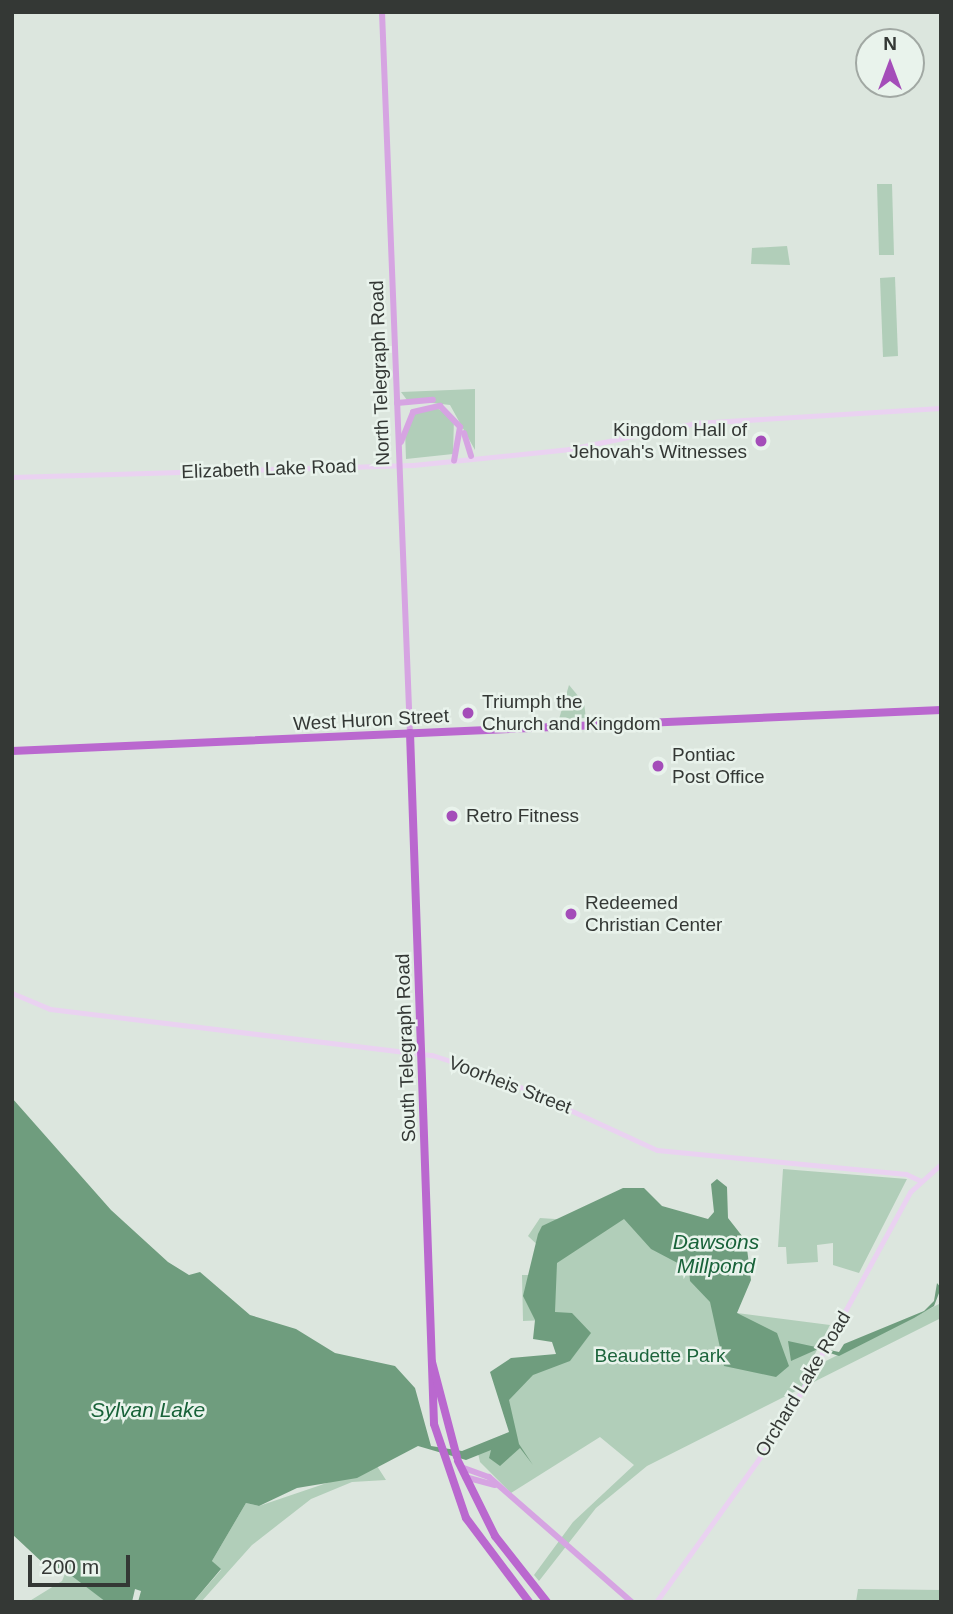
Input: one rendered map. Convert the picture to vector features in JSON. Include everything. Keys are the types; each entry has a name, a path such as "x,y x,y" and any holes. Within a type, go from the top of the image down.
{"highway":[{"name":"West Huron Street","path":"12,751 941,710"},
{"name":"South Telegraph Road","path":"410,733 432,1362"},
{"path":"432,1362 439,1451 445,1472 469,1525 521,1602"},
{"path":"432,1362 465,1477 499,1542 547,1602"},
{"path":"445,1472 465,1477"},
{"path":"501,1571 529,1602"}],"main road":[{"name":"North Telegraph Road","path":"382,12 410,733"},
{"path":"397,403 450,406 461,420 471,456"},
{"path":"399,451 409,416 437,405 459,424 454,460"},
{"name":"Elizabeth Lake Road","path":"12,477 400,466 471,456 570,449 703,422 941,408"},
{"name":"Voorheis Street","path":"12,993 51,1009 422,1054 486,1072 657,1150 906,1174 919,1181"},
{"name":"Orchard Lake Road","path":"656,1602 783,1425 919,1181 941,1164"},
{"path":"458,1459 495,1485 632,1602"},
{"path":"465,1477 495,1485"}],"green space":[{"path":"877,184 892,184 894,255 879,255"},
{"path":"787,246 790,265 751,264 752,248"},
{"path":"895,277 898,356 883,357 880,278"},
{"path":"475,389 475,450 450,405 407,400 401,392"},
{"path":"433,406 454,418 453,454 406,459 405,431 412,414"},
{"path":"569,685 584,703 586,718 559,719"},
{"path":"783,1169 907,1179 859,1273 833,1265 833,1243 817,1245 818,1262 787,1264 786,1247 778,1247"},
{"name":"Beaudette Park","path":"621,1205 737,1313 830,1325 806,1371 941,1303 941,1318 647,1466 596,1508 539,1581 534,1575 573,1522 634,1465 600,1437 511,1493 480,1462 477,1449 515,1430 502,1384 565,1356 571,1319 523,1321 522,1275 529,1275 546,1253 528,1236 540,1218 570,1220"},
{"path":"377,1466 386,1480 352,1482 311,1499 252,1545 201,1602 193,1602 221,1570 212,1561 246,1503 259,1506"},
{"path":"66,1571 106,1602 28,1602 62,1581"},
{"path":"858,1589 941,1590 941,1602 856,1602"}],"water":[{"name":"Sylvan Lake","path":"12,1098 111,1210 168,1262 189,1275 200,1272 250,1315 296,1329 335,1353 395,1366 415,1388 431,1446 462,1451 509,1432 490,1372 511,1358 556,1354 552,1342 533,1339 535,1320 523,1296 538,1234 542,1226 623,1188 644,1188 662,1206 708,1219 714,1212 711,1184 717,1179 727,1187 728,1218 746,1241 751,1280 737,1313 777,1333 789,1366 776,1377 724,1366 710,1302 690,1281 689,1269 651,1249 624,1219 557,1263 555,1312 572,1313 591,1333 570,1361 533,1375 509,1400 519,1444 533,1465 520,1448 500,1466 489,1458 491,1450 466,1460 418,1446 357,1478 297,1488 259,1506 246,1503 212,1561 221,1569 193,1602 138,1602 141,1591 135,1589 132,1602 106,1602 64,1570 43,1563 12,1534"},
{"path":"937,1283 941,1288 934,1306 914,1318 839,1356 818,1349 791,1361 788,1341 839,1352 844,1344 924,1311 934,1301"}],"place":[{"name":"Kingdom Hall of Jehovah's Witnesses","path":"761,441"},
{"name":"Triumph the Church and Kingdom","path":"468,713"},
{"name":"Pontiac Post Office","path":"658,766"},
{"name":"Retro Fitness","path":"452,816"},
{"name":"Redeemed Christian Center","path":"571,914"}],"water label":[{"name":"Dawsons Millpond","path":"716,1254"}]}
